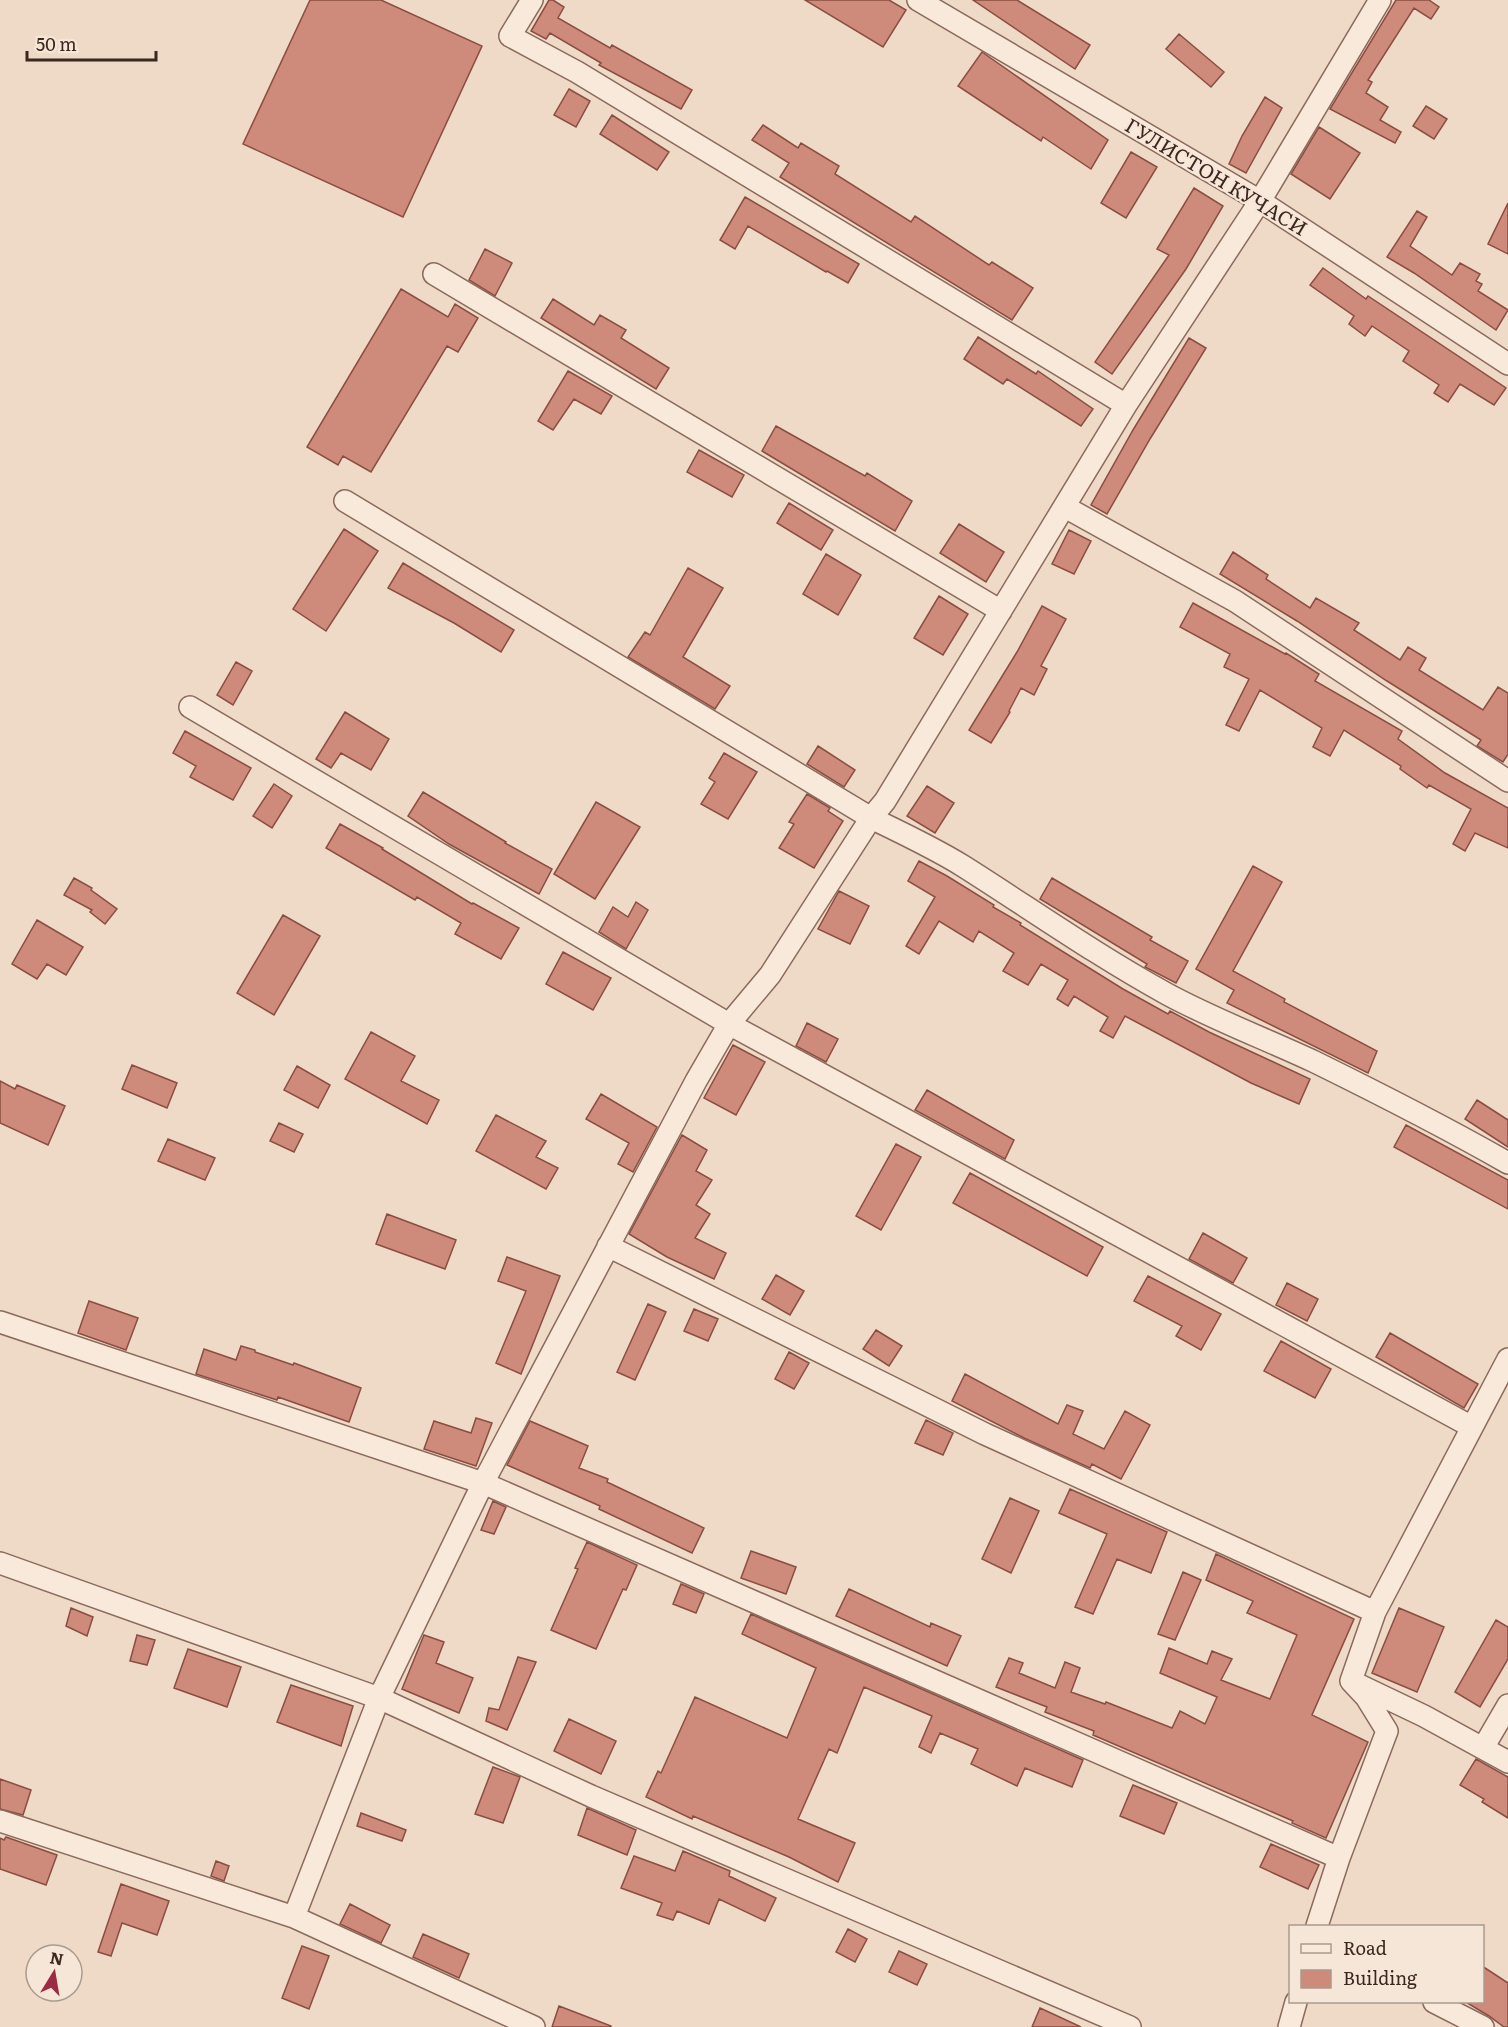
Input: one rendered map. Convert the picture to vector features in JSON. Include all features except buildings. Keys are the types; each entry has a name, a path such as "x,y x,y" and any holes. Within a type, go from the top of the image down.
{"street":[{"path":"532,0 510,36 577,72 1126,405"},
{"name":"ГУЛИСТОН КУЧАСИ","path":"918,0 1260,201 1508,364"},
{"path":"294,1917 379,1698 483,1483 691,1090 729,1024 771,975 871,818 885,801 1126,405 1260,201 1380,0"},
{"path":"434,274 1001,611"},
{"path":"345,501 871,818 917,840 962,866 1130,974 1224,1023 1325,1068 1449,1130 1508,1163"},
{"path":"1065,507 1235,602 1508,781"},
{"path":"190,707 729,1024 1472,1427"},
{"path":"608,1246 985,1434 1375,1612"},
{"path":"0,1322 483,1483 1339,1858"},
{"path":"1351,1681 1375,1612 1508,1359"},
{"path":"0,1563 379,1698 591,1796 1130,2027"},
{"path":"1317,1925 1339,1858 1387,1731 1366,1697 1351,1681"},
{"path":"1351,1681 1424,1716 1508,1762"},
{"path":"1483,1748 1508,1705"},
{"path":"0,1821 294,1917 533,2027"},
{"path":"1289,2027 1295,2003"},
{"path":"1438,2003 1483,2027"}]}
